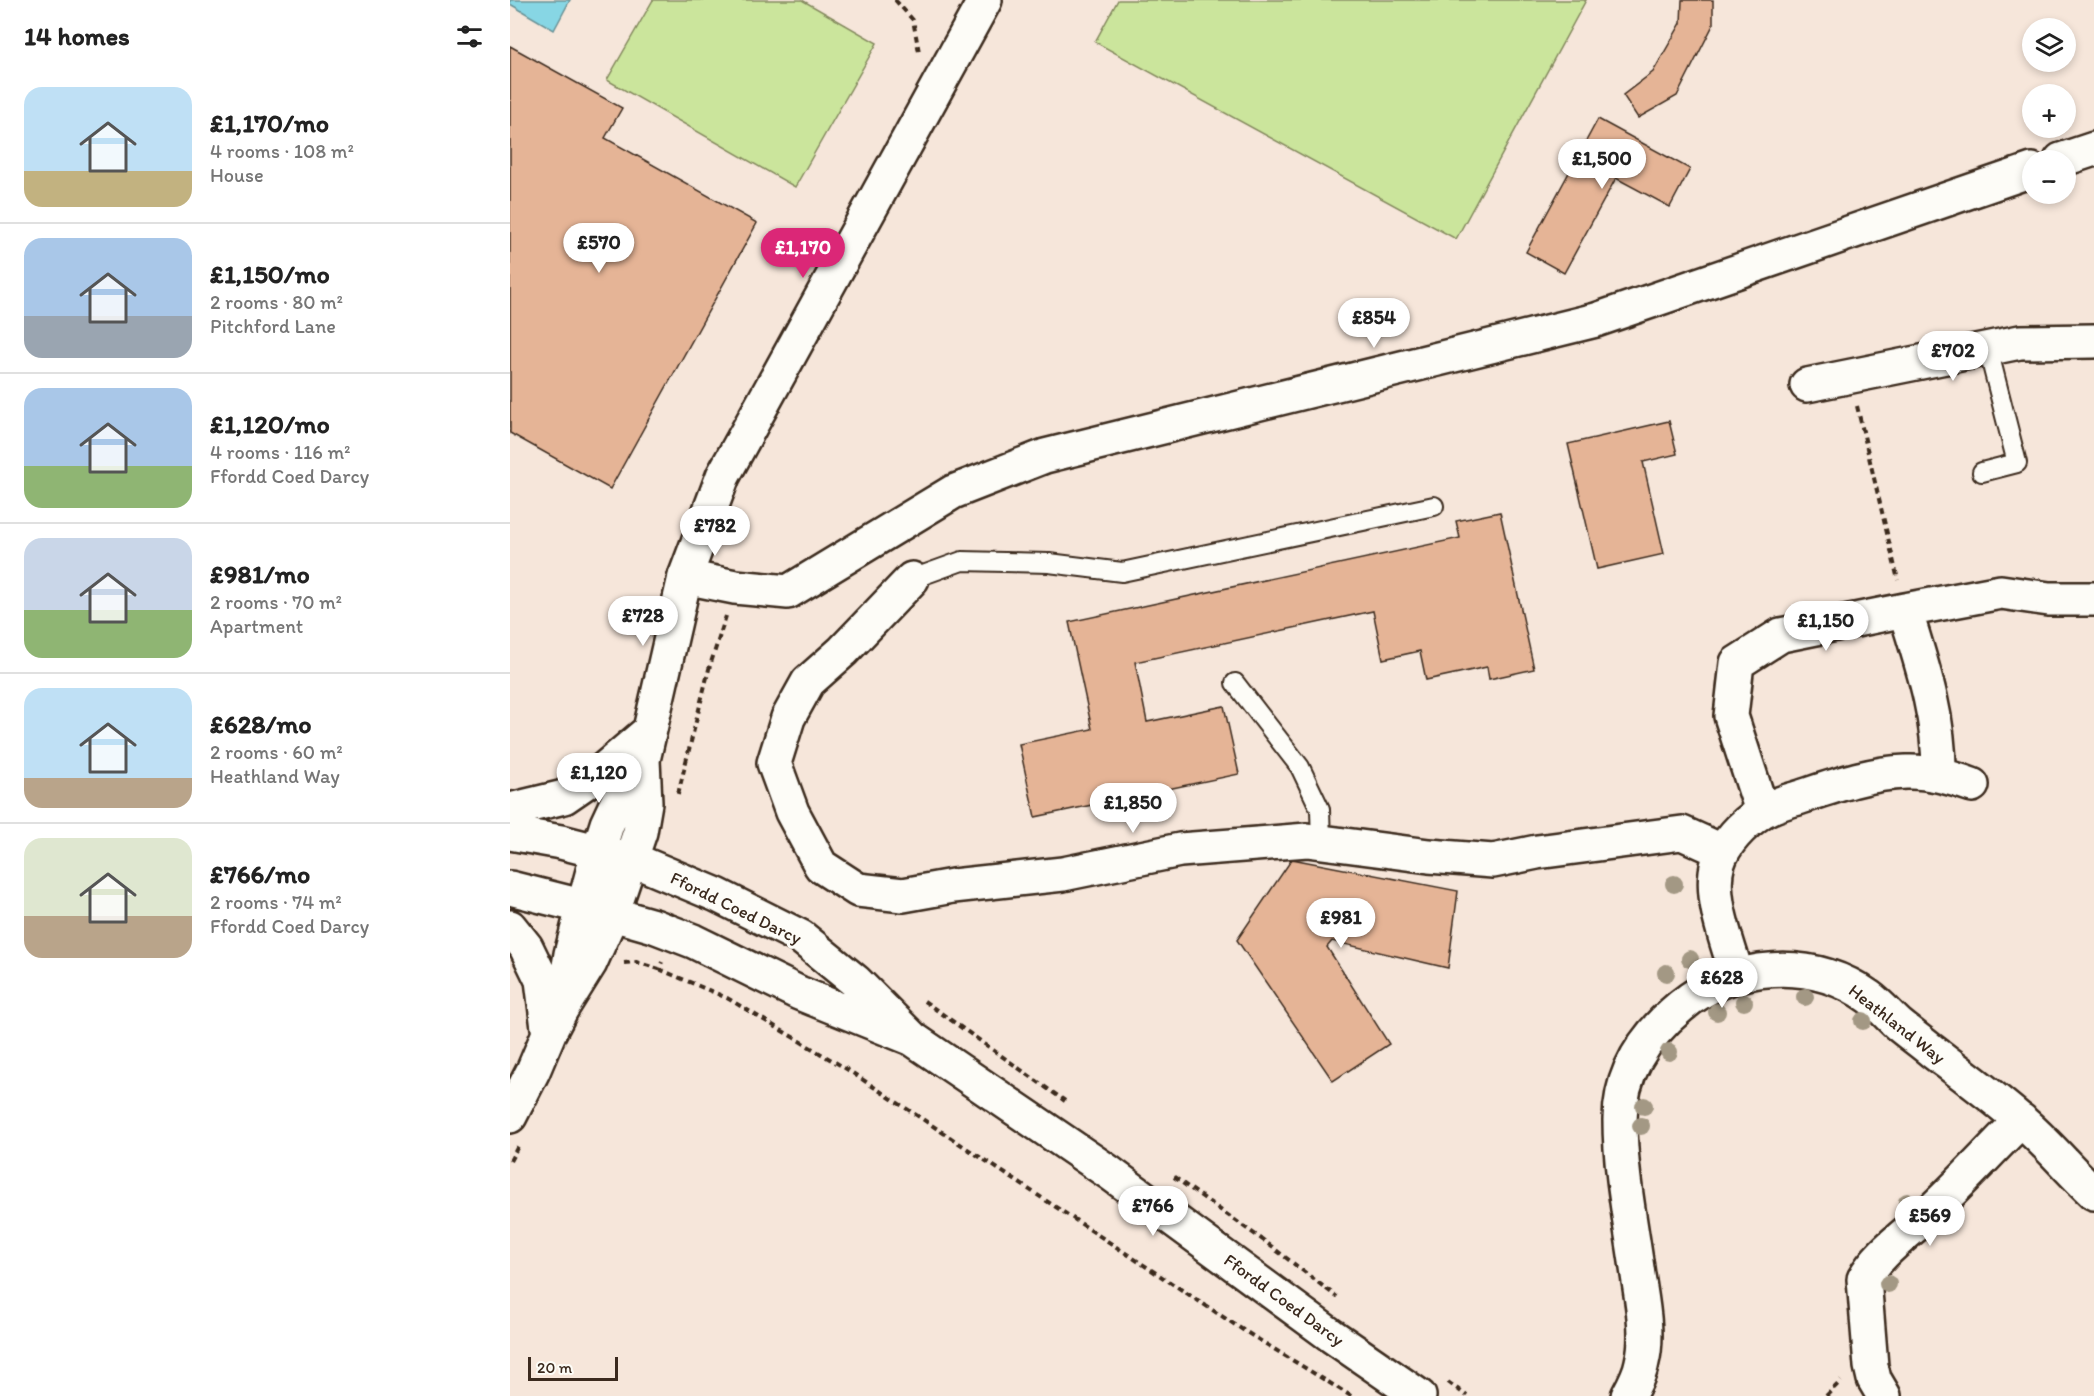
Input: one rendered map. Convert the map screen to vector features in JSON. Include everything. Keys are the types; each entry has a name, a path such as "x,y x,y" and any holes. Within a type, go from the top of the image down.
{"street":[{"path":"598,911 631,859 640,832 645,803 647,744 685,577 723,476 978,2"},
{"path":"2076,155 2094,149"},
{"path":"685,577 735,587 788,592 953,492 1045,456 1596,320 2022,173"},
{"path":"1807,385 2020,342 2094,341"},
{"path":"912,579 843,651 808,682 788,718 774,763 792,812 821,866 858,890 903,895 953,886 1064,874 1180,850 1307,840 1430,856 1493,861 1537,852 1682,833 1722,851"},
{"path":"1762,811 1731,716 1737,663 1781,635 2001,592 2049,599 2094,599"},
{"path":"1905,610 1932,699 1939,775"},
{"path":"510,810 564,797 647,744"},
{"path":"510,1116 555,1020 590,963 598,911 598,852 607,824 647,744"},
{"path":"1737,975 1715,889 1717,866 1722,851 1747,823 1762,811 1776,805 1877,775 1905,772 1939,775 1972,785"},
{"name":"Ffordd Coed Darcy","path":"510,833 561,842 631,859 717,895 801,937 855,981 913,1039 1110,1173 1332,1336 1419,1396"},
{"name":"Ffordd Coed Darcy","path":"510,888 654,926 693,941 799,993 913,1039"},
{"path":"510,927 526,947 542,980 555,1020"},
{"name":"Heathland Way","path":"1628,1396 1642,1362 1644,1336 1642,1299 1623,1169 1620,1116 1622,1094 1633,1063 1642,1047 1660,1025 1697,994 1737,975 1763,970 1802,970 1850,986 1869,998 1899,1025 2021,1120 2094,1194"},
{"path":"1884,1396 1874,1379 1871,1366 1864,1279 1869,1269 1881,1256 1948,1195 2021,1120"}],"lane":[{"path":"1982,472 2017,463 1988,349"},
{"path":"912,579 962,561 1049,563 1122,572 1434,506"},
{"path":"1235,683 1300,767 1320,808 1321,842"}],"path":[{"path":"1850,376 1905,610"},
{"path":"675,805 709,669 735,587"},
{"path":"659,969 727,998 845,1068 1158,1275 1351,1396"},
{"path":"1826,1396 1836,1387"}],"green space":[{"path":"653,0 802,0 877,43 795,187 607,80"},
{"path":"1118,0 1586,0 1456,239 1095,42"}],"water":[{"path":"510,0 570,0 554,30 510,4"}],"building":[{"path":"1682,0 1713,0 1713,25 1677,96 1638,118 1623,95 1653,72 1681,23"},
{"path":"510,46 622,108 605,138 757,223 610,489 510,433"},
{"path":"1598,119 1690,169 1670,207 1616,178 1564,273 1526,252"},
{"path":"1669,421 1677,454 1643,462 1664,554 1597,569 1568,444"},
{"path":"1500,512 1534,669 1489,679 1487,667 1426,680 1420,651 1383,659 1373,611 1135,662 1147,722 1224,706 1239,774 1035,817 1019,744 1092,729 1069,622 1460,538 1456,521"},
{"path":"1292,859 1458,891 1448,968 1332,941 1327,947 1389,1044 1333,1081 1237,940"}]}
